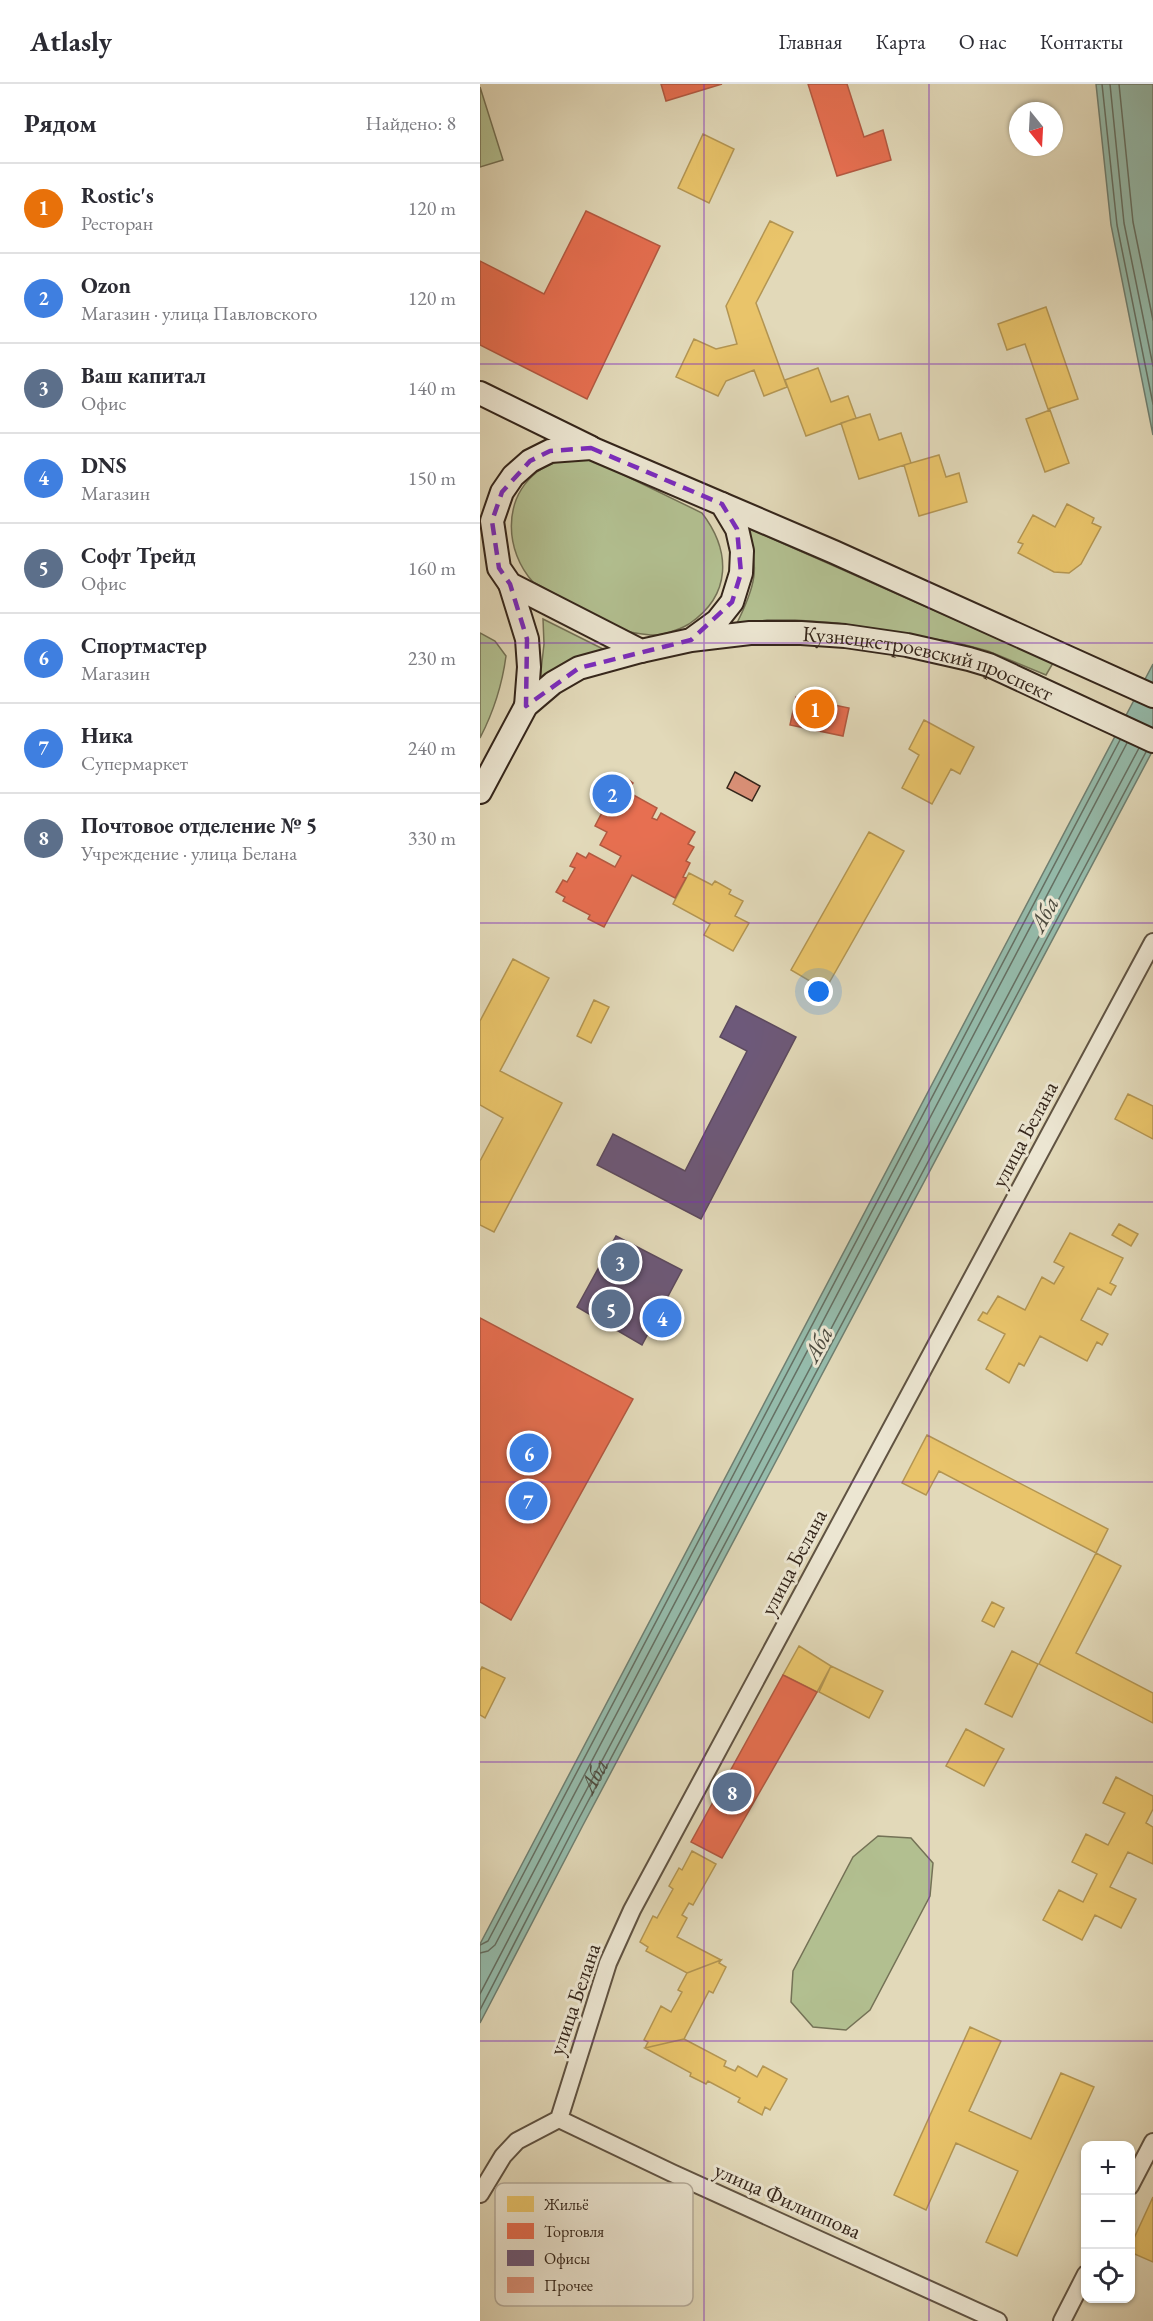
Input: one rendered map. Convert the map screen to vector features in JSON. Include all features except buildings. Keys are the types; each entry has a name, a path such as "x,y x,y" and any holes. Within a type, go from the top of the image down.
{"main road":[{"path":"480,393 591,448"},
{"path":"480,792 526,706 529,667 527,639 504,576 492,521 502,492 513,476 530,461 550,451 591,448"},
{"name":"Кузнецкстроевский проспект","path":"591,448 1153,696"},
{"path":"692,640 717,621 732,602 741,573 742,551 737,529 722,504"},
{"path":"480,545 504,576 641,651"},
{"name":"Кузнецкстроевский проспект","path":"526,706 553,683 579,668 641,651 692,640 750,633 801,633 845,636 907,645 989,665 1153,741"}],"street":[{"name":"улица Белана","path":"559,2119 608,1963 632,1910 1153,942"},
{"path":"480,2194 503,2156 517,2141 559,2119"},
{"name":"улица Филиппова","path":"559,2119 672,2173 998,2321"},
{"path":"1135,2178 1153,2142"},
{"path":"1062,2321 1081,2284"}],"highlighted area":[{"path":"591,448 722,504 737,529 741,573 732,602 691,640 579,668 526,706 527,639 510,584 499,568 492,521 502,492 530,461 550,451"}],"shaded area":[{"path":"480,87 503,160 480,167"},
{"path":"571,457 589,458 702,513 712,527 722,557 720,586 713,600 689,624 670,632 654,635 622,630 533,582 524,570 517,556 511,526 518,497 526,483 537,472"},
{"path":"746,527 1053,663 1046,675 988,651 958,643 837,623 767,620 736,625 748,599 754,577 751,541"},
{"path":"543,619 603,649 575,660 540,680 544,644"},
{"path":"480,633 495,641 506,656 497,698 480,738"},
{"path":"878,1836 911,1838 933,1863 930,1896 870,2010 846,2030 813,2027 791,2002 793,1971 853,1857"}],"water":[{"path":"1096,84 1153,84 1153,435 1111,225"},
{"name":"Аба","path":"1153,664 1153,750 480,2023 480,1944"}],"place":[{"name":"Rostic's","path":"815,709"},
{"name":"Ozon","path":"612,794"},
{"name":"Ваш капитал","path":"620,1262"},
{"name":"Софт Трейд","path":"611,1309"},
{"name":"DNS","path":"662,1318"},
{"name":"Спортмастер","path":"529,1453"},
{"name":"Ника","path":"528,1501"},
{"name":"Почтовое отделение № 5","path":"732,1792"}]}
